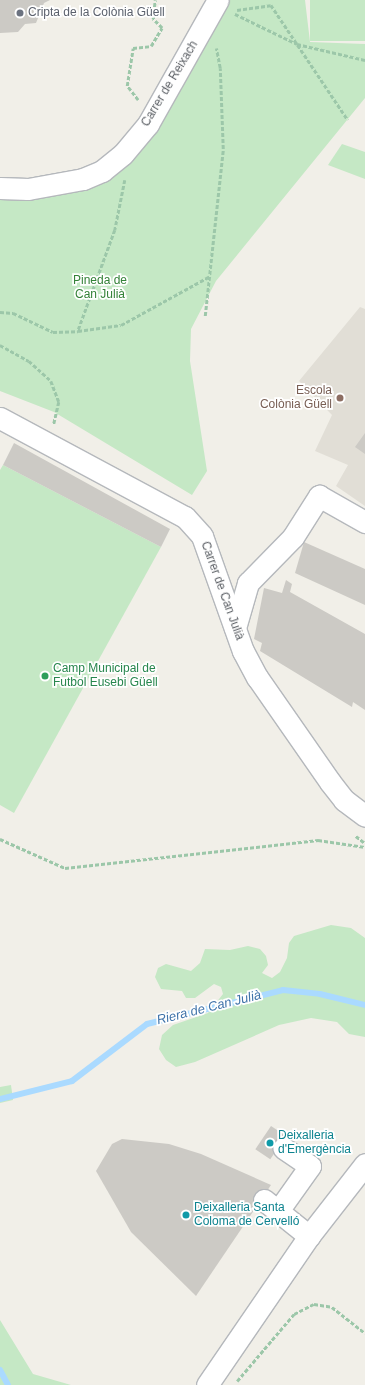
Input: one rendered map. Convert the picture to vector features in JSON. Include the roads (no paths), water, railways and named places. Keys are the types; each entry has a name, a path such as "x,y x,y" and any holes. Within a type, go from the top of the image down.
{"street":[{"name":"Carrer de Reixach","path":"0,188 28,189 61,184 102,171 123,154 155,111 210,5"},
{"name":"Carrer de Can Julià","path":"0,418 185,517 202,536 235,628 257,677 340,794 365,816"},
{"path":"235,628 248,584 293,537 320,496 365,522"},
{"path":"283,1148 310,1166 271,1205 310,1236"},
{"path":"206,1385 310,1236 365,1164"}],"waterway":[{"name":"Riera de Can Julià","path":"0,1099 72,1081 147,1024 283,990 320,994 365,1005"},
{"path":"0,1370 8,1385"}],"place":[{"name":"Cripta de la Colònia Güell","path":"20,13"},
{"name":"Escola Colònia Güell","path":"340,398"},
{"name":"Camp Municipal de Futbol Eusebi Güell","path":"45,676"},
{"name":"Deixalleria d'Emergència","path":"270,1143"},
{"name":"Deixalleria Santa Coloma de Cervelló","path":"186,1215"}],"park label":[{"name":"Pineda de Can Julià","path":"100,288"}]}
